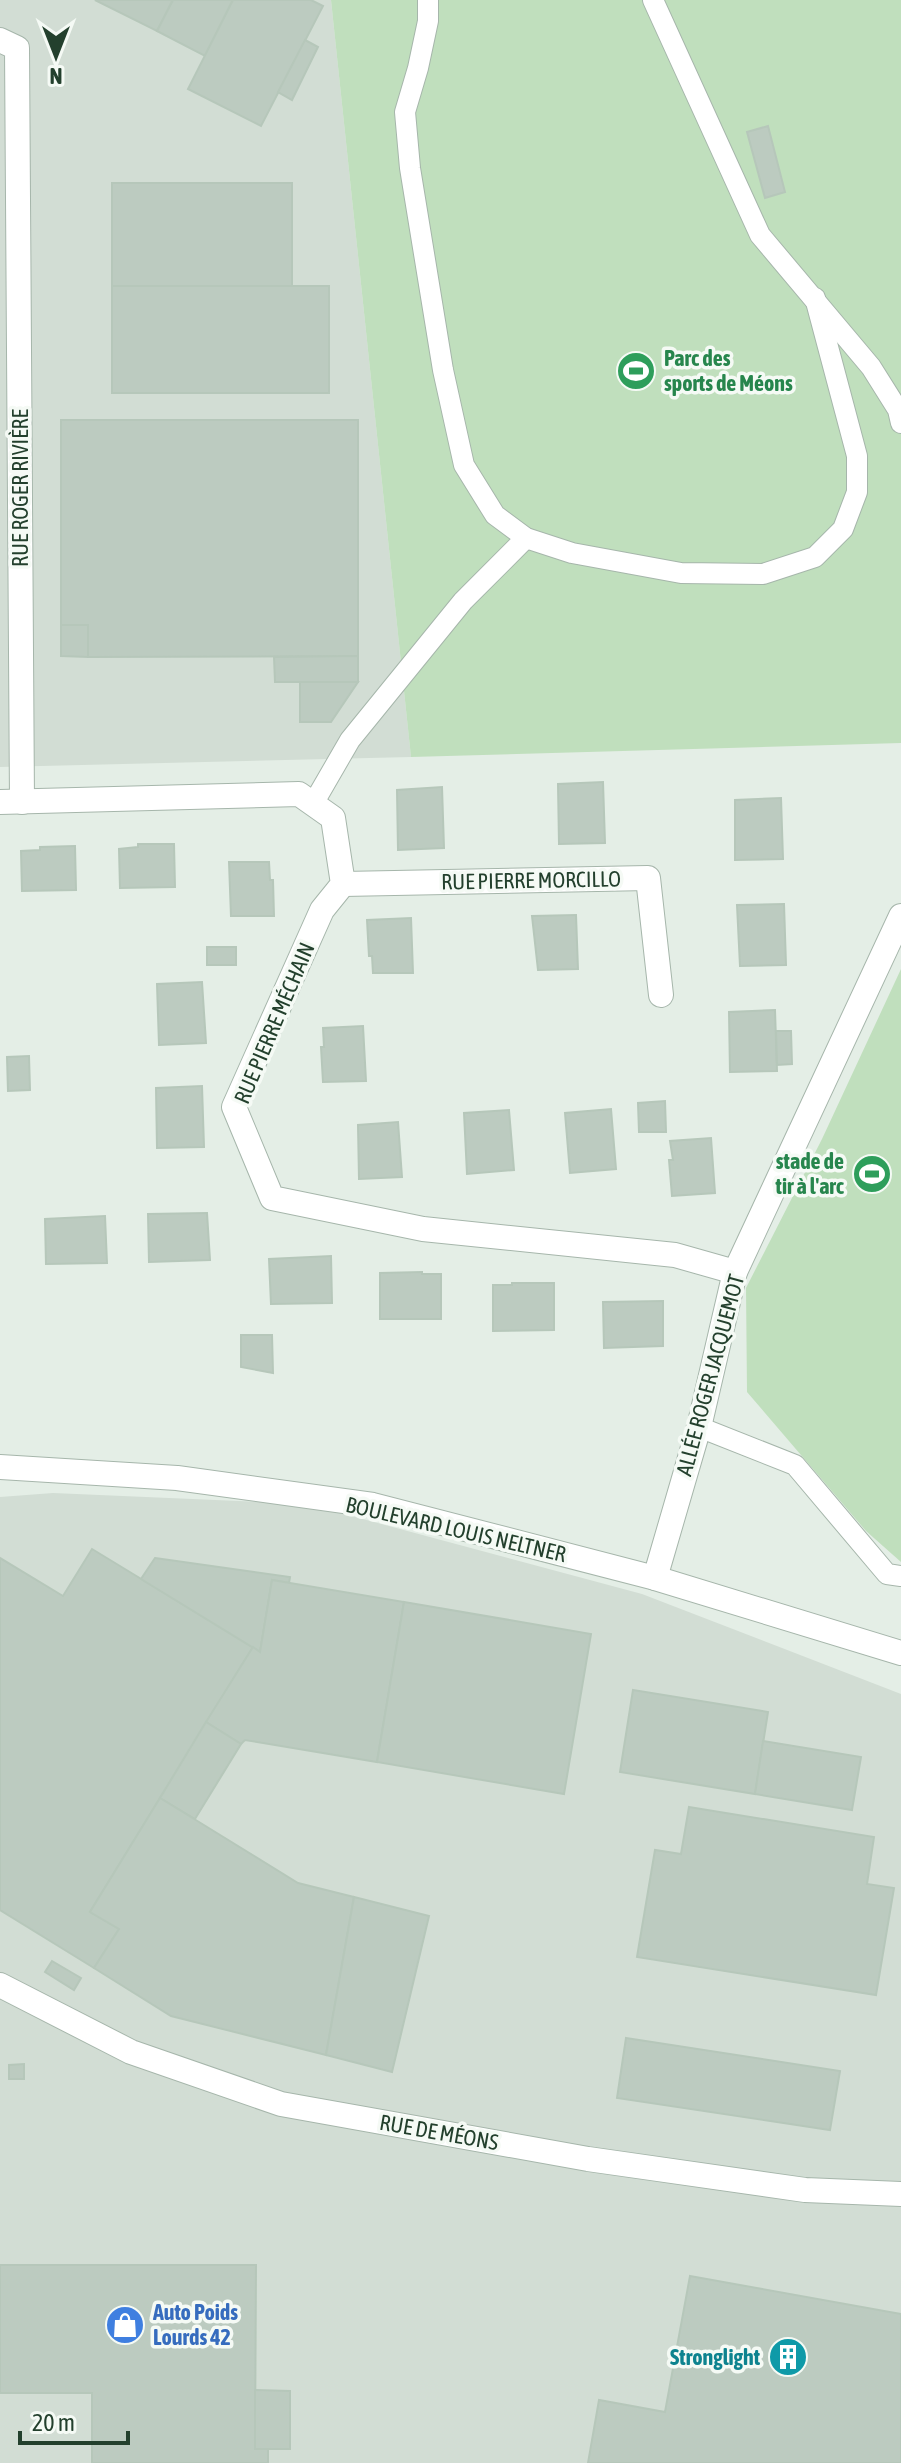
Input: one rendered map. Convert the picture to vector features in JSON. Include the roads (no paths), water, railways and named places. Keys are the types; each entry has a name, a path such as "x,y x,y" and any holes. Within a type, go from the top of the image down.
{"street":[{"name":"RUE ROGER RIVIÈRE","path":"0,40 17,48 11,802"},
{"path":"11,802 299,794 333,818 343,884"},
{"name":"RUE PIERRE MORCILLO","path":"343,884 648,878 661,995"},
{"name":"RUE PIERRE MÉCHAIN","path":"343,884 322,910 234,1107 272,1198 423,1229 675,1255 735,1272"},
{"name":"ALLÉE ROGER JACQUEMOT","path":"655,1578 699,1427 735,1272 901,916"},
{"name":"BOULEVARD LOUIS NELTNER","path":"0,1467 177,1478 373,1505 655,1578 901,1653"},
{"name":"RUE DE MÉONS","path":"0,1985 131,2052 281,2104 588,2159 805,2190 901,2194"}],"lane":[{"path":"428,0 424,37 405,112 410,168 443,370 464,465 495,515 526,538 572,553 681,573 763,574 815,557 843,529 857,492 857,456 815,298"},
{"path":"653,0 760,235 871,367 898,410 901,423"},
{"path":"313,804 350,740 463,601 526,538"},
{"path":"699,1427 795,1465 887,1574 901,1576"}],"place":[{"name":"Parc des sports de Méons","path":"636,371"},
{"name":"stade de tir à l'arc","path":"872,1174"},
{"name":"Auto Poids Lourds 42","path":"125,2325"},
{"name":"Stronglight","path":"788,2357"}]}
